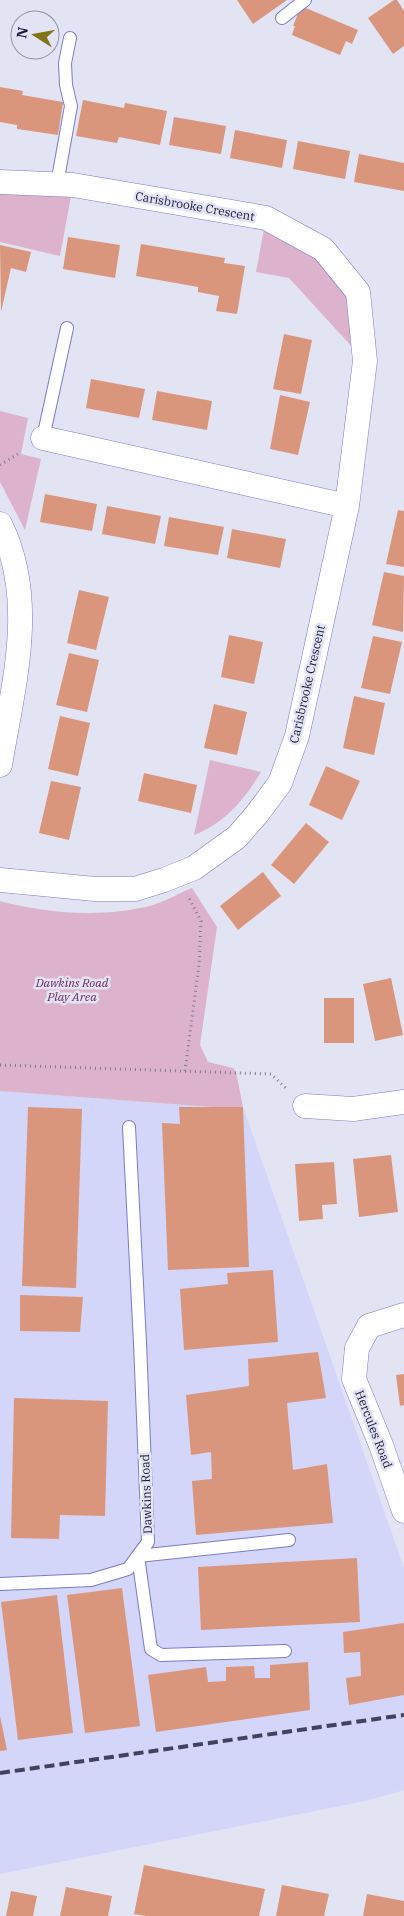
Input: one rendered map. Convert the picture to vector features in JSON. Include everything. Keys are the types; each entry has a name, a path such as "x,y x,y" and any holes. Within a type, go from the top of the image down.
{"street":[{"name":"Carisbrooke Crescent","path":"0,182 73,186 266,218 322,249 358,292 365,361 347,506 297,736 280,783 258,814 237,837 194,868 178,875 135,889 95,889 0,880"},
{"path":"43,438 347,506"},
{"path":"0,524 5,534 15,568 20,599 20,642 0,765"},
{"path":"304,1106 353,1109 404,1102"},
{"name":"Hercules Road","path":"404,1315 369,1326 358,1348 354,1379 381,1445 404,1511"}],"lane":[{"path":"282,18 305,0"},
{"path":"56,184 71,106 66,85 65,63 70,38"},
{"path":"43,438 67,328"},
{"name":"Dawkins Road","path":"0,1584 91,1580 128,1569 148,1542 129,1127"},
{"path":"286,1651 161,1655 151,1650 138,1556 288,1540"}],"path":[{"path":"178,875 200,921 199,965 185,1071"},
{"path":"0,1065 271,1074 304,1106"}],"shaded area":[{"path":"0,1091 212,1107 243,1107 404,1568 404,1790 365,1801 0,1874"}],"green space":[{"path":"0,182 73,185 60,256 0,242"},
{"path":"266,218 358,292 365,361 289,278 256,272"},
{"path":"0,411 28,418 21,454 41,459 25,530 0,482"},
{"path":"210,760 261,772 248,792 233,809 215,824 194,835"},
{"name":"Dawkins Road Play Area","path":"192,888 217,927 200,1045 208,1062 233,1068 236,1072 243,1107 212,1107 0,1091 0,901 37,909 76,913 116,912 153,905"}],"building":[{"path":"237,0 287,0 253,24"},
{"path":"394,0 397,0 404,11 404,46 393,54 368,18"},
{"path":"301,6 358,30 352,44 346,41 340,55 292,35 295,26 293,26"},
{"path":"0,87 23,91 22,95 63,102 58,135 17,129 17,125 0,122"},
{"path":"83,100 124,108 125,103 167,111 160,145 119,137 117,143 76,136"},
{"path":"174,117 226,126 221,154 169,145"},
{"path":"235,130 287,140 282,168 230,158"},
{"path":"298,141 350,151 345,179 293,169"},
{"path":"359,154 404,163 404,191 354,182"},
{"path":"68,237 120,245 115,278 63,269"},
{"path":"141,244 225,258 224,263 245,266 237,314 216,311 219,296 198,292 198,287 136,276"},
{"path":"0,245 31,252 26,272 11,268 1,312"},
{"path":"284,334 312,340 301,394 273,389"},
{"path":"91,379 145,389 139,418 86,408"},
{"path":"157,391 212,401 207,430 152,420"},
{"path":"280,395 310,402 298,455 270,449"},
{"path":"45,494 97,504 92,531 40,522"},
{"path":"107,506 161,516 155,544 102,534"},
{"path":"398,510 404,511 404,567 386,564"},
{"path":"169,517 224,527 218,555 164,546"},
{"path":"232,529 286,539 280,568 227,558"},
{"path":"384,572 404,576 403,632 372,625"},
{"path":"79,590 109,597 96,650 67,643"},
{"path":"229,635 263,642 254,684 221,677"},
{"path":"373,636 402,642 390,694 361,688"},
{"path":"69,653 99,660 87,712 56,705"},
{"path":"354,696 385,703 374,755 343,748"},
{"path":"214,704 247,712 237,755 204,748"},
{"path":"60,716 90,723 78,776 48,769"},
{"path":"326,766 360,781 342,820 309,805"},
{"path":"144,773 197,785 191,813 138,801"},
{"path":"51,781 81,787 69,840 39,833"},
{"path":"306,823 329,842 294,884 271,865"},
{"path":"263,872 281,896 238,930 220,906"},
{"path":"391,978 403,1035 375,1041 363,984"},
{"path":"324,998 354,998 354,1043 324,1043"},
{"path":"28,1107 82,1109 76,1288 22,1286"},
{"path":"179,1107 243,1107 249,1267 168,1270 162,1123 180,1124"},
{"path":"391,1155 398,1212 359,1217 353,1159"},
{"path":"334,1162 337,1204 322,1205 323,1219 299,1221 295,1164"},
{"path":"273,1270 278,1342 184,1350 180,1289 228,1284 227,1273"},
{"path":"20,1295 83,1297 80,1332 20,1331"},
{"path":"318,1352 326,1398 287,1403 293,1470 327,1464 333,1523 196,1535 192,1481 212,1479 211,1452 191,1455 186,1395 249,1386 248,1359"},
{"path":"404,1374 404,1405 400,1406 396,1375"},
{"path":"14,1398 108,1401 105,1516 60,1515 59,1539 11,1538"},
{"path":"357,1558 360,1622 201,1630 198,1567"},
{"path":"122,1588 140,1726 85,1733 67,1595"},
{"path":"57,1595 73,1733 18,1740 1,1602"},
{"path":"404,1623 404,1695 349,1705 346,1678 361,1676 360,1652 344,1653 343,1632"},
{"path":"308,1662 310,1710 156,1732 148,1675 206,1667 208,1682 226,1681 226,1667 254,1666 255,1678 270,1678 270,1665"},
{"path":"0,1716 7,1750 0,1751"},
{"path":"144,1865 265,1889 259,1916 146,1916 134,1914"},
{"path":"282,1885 329,1894 324,1916 276,1916"},
{"path":"66,1887 112,1896 108,1916 60,1916"},
{"path":"11,1891 37,1896 33,1916 6,1916"},
{"path":"367,1894 404,1901 404,1916 363,1916"}],"railway":[{"path":"0,1773 404,1715"}]}
